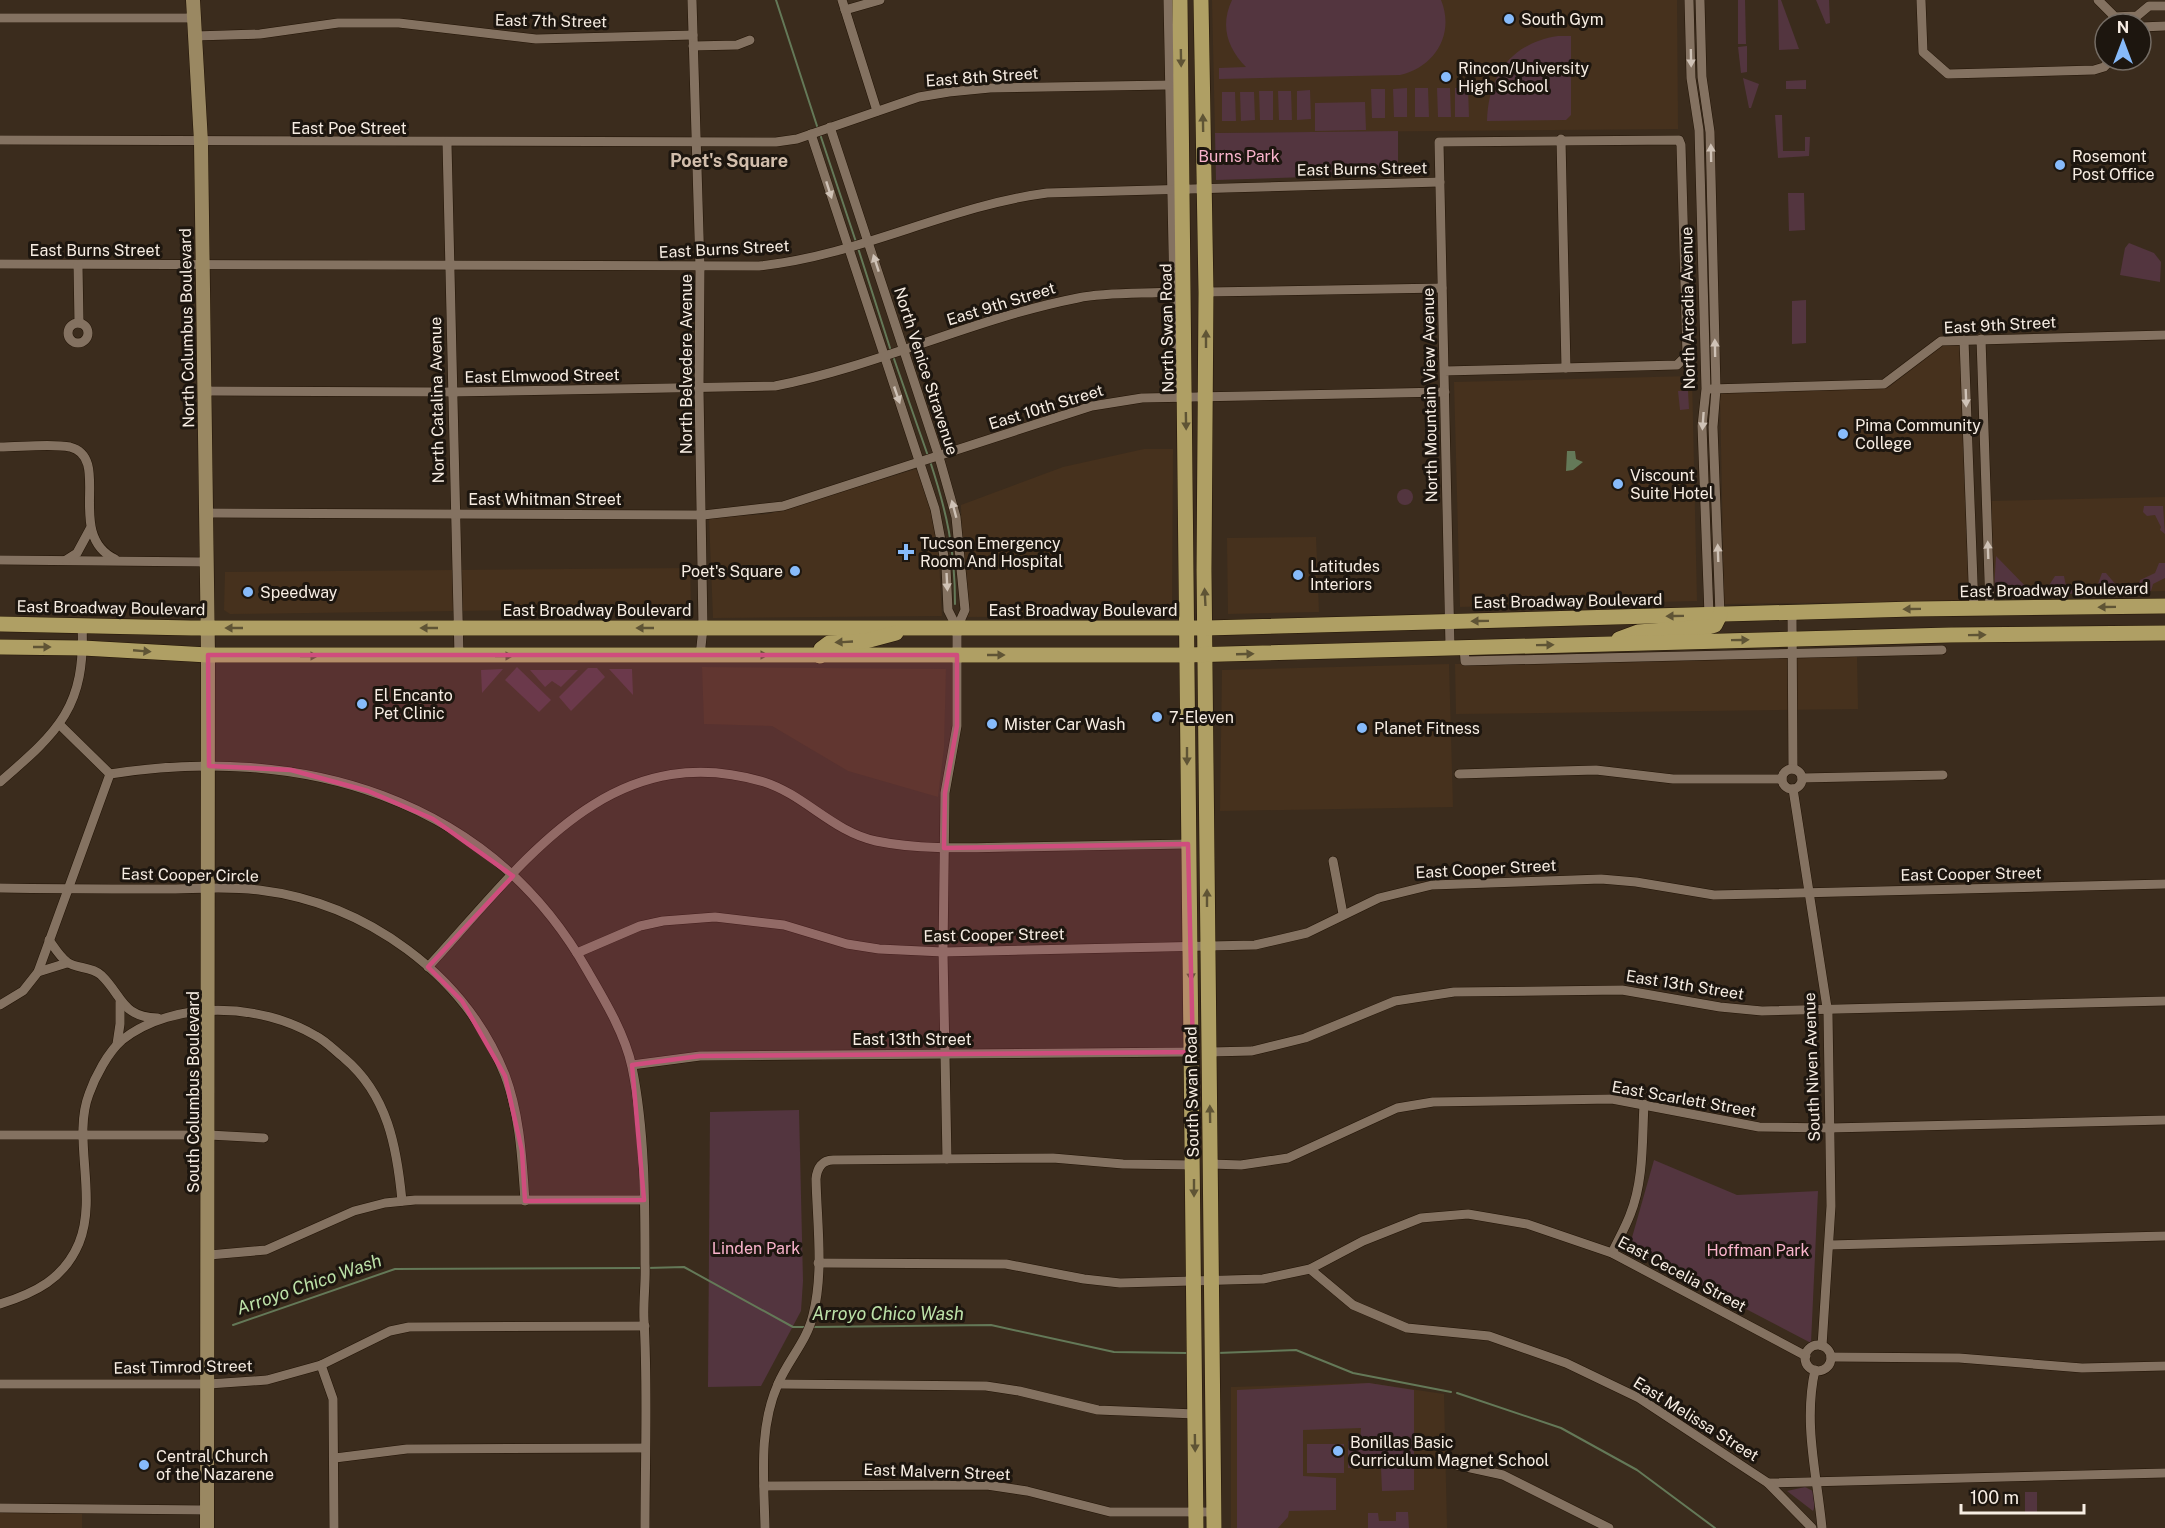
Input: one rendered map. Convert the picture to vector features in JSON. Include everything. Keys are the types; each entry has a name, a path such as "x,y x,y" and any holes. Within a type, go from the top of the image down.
{"main road":[{"name":"North Swan Road","path":"1180,0 1177,188 1187,656"},
{"path":"1201,0 1206,292 1205,655"},
{"name":"East Broadway Boulevard","path":"0,624 208,628 1206,628 2165,606"},
{"path":"1608,643 1638,632 1708,627 1719,621 1714,615"},
{"path":"820,656 821,649 829,643 866,641 917,628"},
{"path":"0,647 83,648 208,656 1187,656 1608,643 1793,646 2165,633"},
{"name":"South Swan Road","path":"1205,655 1214,1520"},
{"name":"South Swan Road","path":"1187,656 1188,844 1193,1052 1196,1520"}],"street":[{"name":"North Columbus Boulevard","path":"193,0 201,142 208,656"},
{"name":"North Belvedere Avenue","path":"692,0 700,268 699,389 703,515 703,628 700,656"},
{"path":"842,0 877,111"},
{"path":"845,10 880,0"},
{"name":"North Swan Road","path":"1168,0 1169,85 1177,188 1174,292 1181,397"},
{"name":"North Arcadia Avenue","path":"1689,0 1691,78 1699,130 1706,389 1702,426 1706,532 1714,615"},
{"name":"North Arcadia Avenue","path":"1700,0 1702,77 1710,132 1713,236 1716,389 1713,427 1717,532 1714,615"},
{"path":"1921,0 1923,50 1948,74 2093,70"},
{"path":"2143,11 2149,6 2165,6"},
{"path":"0,18 194,18"},
{"name":"East 7th Street","path":"195,36 260,34 338,23 408,24 536,39 693,35"},
{"path":"693,46 736,45 750,40"},
{"name":"East 8th Street","path":"697,144 776,142 811,134 919,97 959,91 1169,85"},
{"name":"North Venice Stravenue","path":"830,128 939,457 956,518 964,576 965,610 957,628 957,726 945,793 944,952 947,1160"},
{"name":"North Venice Stravenue","path":"811,134 941,531 948,610 957,628"},
{"path":"1444,371 1566,368 1677,365 1684,361 1687,355 1681,145 1679,140 1561,139 1566,368"},
{"name":"North Mountain View Avenue","path":"1457,647 1450,621 1439,142 1561,139"},
{"name":"East Poe Street","path":"0,140 697,144"},
{"name":"North Catalina Avenue","path":"447,143 459,656"},
{"name":"East Burns Street","path":"0,264 700,268 789,263 1008,198 1047,193 1440,182"},
{"path":"1702,236 1713,236"},
{"path":"78,265 79,323"},
{"path":"1206,292 1442,288"},
{"name":"East 9th Street","path":"699,389 775,387 814,378 1039,307 1081,297 1174,292"},
{"path":"1704,299 1714,299"},
{"name":"East 9th Street","path":"1706,389 1884,384 1941,340 2165,335"},
{"path":"1981,339 1990,609"},
{"path":"1964,340 1974,609"},
{"name":"East Elmwood Street","path":"205,391 453,392 699,389"},
{"name":"East 10th Street","path":"703,515 783,506 920,464 1092,406 1142,398 1444,392"},
{"path":"0,447 70,447 81,452 88,465 90,478 90,529 100,549 118,560"},
{"name":"East Whitman Street","path":"207,513 703,515"},
{"path":"66,560 77,553 90,529"},
{"path":"1706,532 1717,532"},
{"path":"0,560 207,562"},
{"path":"1792,613 1793,769"},
{"path":"0,782 60,725 75,698 83,648 82,624"},
{"path":"1457,647 1465,661 1793,646 1942,650"},
{"name":"South Columbus Boulevard","path":"207,1528 209,1384 208,656"},
{"path":"60,725 110,774"},
{"path":"110,774 156,767 209,766 291,770 335,779 368,791 434,819 470,841 513,876 539,902 577,953 612,1017 632,1065 644,1200 645,1528"},
{"path":"1793,769 1798,771 1802,778 1800,786 1793,789 1785,786 1782,779 1786,771 1793,769"},
{"path":"1459,774 1596,770 1673,779 1782,779"},
{"path":"428,968 567,820 627,785 662,775 702,771 767,783 794,795 845,830 872,840 899,846 944,848 1188,844"},
{"path":"0,1005 23,991 38,972 110,774"},
{"path":"1802,778 1943,775"},
{"name":"South Niven Avenue","path":"1793,789 1828,1010 1830,1245 1822,1346"},
{"path":"1333,861 1343,914"},
{"name":"East Cooper Street","path":"577,953 640,926 672,920 715,917 784,925 847,944 879,949 944,952 1255,945 1307,933 1379,898 1432,885 1602,879 1636,882 1714,896 2165,884"},
{"path":"0,888 67,889"},
{"name":"East Cooper Circle","path":"67,889 258,890 334,907 396,941 462,1001 487,1038 505,1076 522,1151 525,1200"},
{"path":"49,940 67,963"},
{"path":"38,972 67,963 88,968 100,974 120,1002 138,1015 165,1019"},
{"name":"East 13th Street","path":"1210,1052 1252,1051 1274,1046 1305,1038 1395,1001 1454,992 1622,990 1741,1009 1828,1010 2165,1001"},
{"path":"0,1304 51,1282 70,1260 79,1241 87,1193 85,1135 88,1095 116,1046 120,1024 120,1002"},
{"path":"116,1046 148,1024 209,1011 250,1013 286,1021 317,1036 348,1061 370,1085 388,1118 397,1154 402,1201"},
{"name":"East 13th Street","path":"632,1065 700,1056 1193,1052"},
{"name":"East Scarlett Street","path":"1211,1164 1241,1165 1288,1158 1397,1108 1433,1102 1612,1099 1759,1127 1830,1128 2165,1120"},
{"path":"1612,1253 1631,1213 1636,1192 1641,1168 1644,1104"},
{"path":"0,1135 209,1135 264,1138"},
{"path":"765,1528 765,1424 778,1384 800,1347 813,1317 818,1263 817,1170 828,1160 1053,1158 1123,1164 1194,1165"},
{"path":"209,1255 266,1250 354,1211 402,1201 644,1200"},
{"name":"East Cecelia Street","path":"1194,1282 1263,1279 1310,1269 1363,1241 1421,1218 1468,1214 1527,1224 1612,1253 1806,1356"},
{"path":"1830,1245 2165,1236"},
{"path":"818,1263 983,1262 1120,1282 1194,1282"},
{"name":"East Melissa Street","path":"1310,1269 1353,1305 1407,1328 1489,1336 1576,1368 1639,1398 1768,1483 1812,1528"},
{"name":"East Timrod Street","path":"0,1384 209,1384 267,1380 321,1365 390,1331 409,1327 645,1326"},
{"path":"1822,1346 1830,1352 1830,1363 1825,1369 1815,1370 1807,1365 1806,1356 1812,1347 1822,1346"},
{"path":"1831,1357 1959,1358 2082,1368 2165,1366"},
{"path":"321,1365 333,1399 334,1528"},
{"path":"1815,1370 1810,1391 1809,1430 1818,1481 1822,1528"},
{"path":"778,1384 986,1386 1019,1391 1098,1410 1195,1414"},
{"path":"335,1458 407,1449 645,1448"},
{"path":"1457,1465 1503,1474 1609,1528"},
{"path":"1818,1481 2165,1473"},
{"name":"East Melissa Street","path":"1768,1483 1818,1481"},
{"name":"East Malvern Street","path":"764,1486 987,1485 1027,1491 1110,1512 1214,1520"},
{"path":"0,1508 207,1510"}],"highlighted area":[{"path":"208,655 957,655 957,726 945,793 944,848 1188,844 1193,1052 700,1056 632,1065 644,1200 525,1201 522,1151 505,1076 462,1001 428,967 513,876 433,819 368,791 291,770 209,766"}],"shaded area":[{"name":"Rincon/University High School","path":"1212,0 1677,0 1678,129 1215,133"},
{"name":"Pima Community College","path":"1962,343 1971,601 1724,604 1720,393 1889,387 1941,346"},
{"path":"1692,376 1697,601 1460,607 1454,382"},
{"path":"1144,449 1173,449 1172,612 1169,616 962,617 961,505 1063,467"},
{"path":"1567,451 1575,451 1576,459 1583,462 1573,470 1566,471"},
{"path":"916,469 922,476 938,543 942,616 713,618 709,518 768,514"},
{"path":"2165,497 2165,591 1999,596 1994,591 1991,501"},
{"path":"1316,537 1319,612 1228,614 1227,538"},
{"path":"690,568 691,606 687,608 230,614 224,610 225,572"},
{"path":"1857,657 1858,709 1456,714 1455,664"},
{"path":"1449,664 1453,807 1220,811 1222,670"},
{"path":"702,667 946,669 944,748 938,797 848,771 772,726 704,724"},
{"name":"Bonillas Basic Curriculum Magnet School","path":"1369,1383 1444,1394 1447,1528 1231,1528 1231,1387"},
{"path":"0,1508 82,1509 82,1528 0,1528"}],"green space":[{"path":"1232,0 1441,0 1445,13 1445,25 1439,47 1432,57 1423,65 1400,75 1219,79 1219,68 1246,67 1234,52 1227,36 1226,18"},
{"path":"1738,0 1745,0 1746,44 1738,44"},
{"path":"1778,0 1781,0 1799,49 1779,50"},
{"path":"1816,0 1829,0 1830,23 1826,24"},
{"path":"1558,36 1571,36 1571,115 1566,120 1487,121 1492,90 1505,64 1527,46"},
{"path":"1747,46 1747,72 1741,73 1738,47"},
{"path":"1743,78 1759,84 1751,108 1749,108"},
{"path":"1806,80 1806,89 1786,89 1786,81"},
{"path":"1468,87 1469,117 1455,117 1455,88"},
{"path":"1407,88 1407,117 1394,117 1393,89"},
{"path":"1415,88 1428,88 1429,117 1415,117"},
{"path":"1437,88 1450,88 1451,117 1438,117"},
{"path":"1371,89 1385,89 1385,118 1372,118"},
{"path":"1310,90 1311,119 1297,120 1297,91"},
{"path":"1259,91 1273,91 1273,120 1260,120"},
{"path":"1278,91 1291,91 1292,120 1279,120"},
{"path":"1222,92 1235,92 1236,121 1222,121"},
{"path":"1240,92 1254,92 1255,120 1241,121"},
{"path":"1365,102 1366,130 1315,131 1315,103"},
{"path":"1775,115 1782,115 1783,151 1805,151 1805,137 1810,137 1809,156 1778,158"},
{"name":"Burns Park","path":"1398,131 1398,174 1216,180 1215,133"},
{"path":"1788,193 1804,193 1805,230 1789,231"},
{"path":"2129,243 2154,253 2161,262 2160,282 2120,275 2125,248"},
{"path":"1806,300 1806,343 1792,344 1792,301"},
{"path":"1678,391 1688,391 1689,409 1680,410"},
{"path":"1405,489 1413,497 1405,505 1397,497"},
{"path":"2144,506 2163,506 2165,534 2160,530 2161,527 2155,515 2147,516 2143,512"},
{"path":"1996,556 2032,593 2044,593 2055,576 2064,576 2067,591 2084,588 2096,589 2102,573 2106,573 2117,586 2138,587 2140,580 2155,573 2159,563 2165,563 2165,578 2153,584 2151,591 1999,596 1994,591"},
{"path":"517,667 551,700 539,712 505,680"},
{"path":"588,668 597,668 605,677 571,711 559,697"},
{"path":"503,669 482,693 481,670"},
{"path":"609,669 632,669 633,695"},
{"path":"530,670 578,670 561,687 552,681 545,687"},
{"name":"Linden Park","path":"799,1110 803,1281 801,1311 761,1386 708,1387 710,1112"},
{"name":"Hoffman Park","path":"1654,1160 1737,1195 1818,1191 1811,1343 1629,1248"},
{"path":"1369,1383 1414,1390 1414,1490 1382,1491 1381,1468 1348,1468 1348,1441 1360,1441 1361,1428 1303,1430 1303,1476 1336,1478 1336,1510 1289,1511 1288,1517 1278,1528 1237,1528 1237,1390"},
{"path":"1307,1444 1344,1444 1344,1473 1307,1473"},
{"path":"1805,1487 1813,1491 1816,1503 1813,1511 1787,1491"},
{"path":"2025,1492 2037,1492 2037,1514 2025,1514"},
{"path":"1396,1512 1408,1512 1409,1528 1368,1528 1368,1513 1378,1513 1379,1521 1396,1521"}],"waterway":[{"path":"776,0 818,129"},
{"path":"820,134 856,242"},
{"path":"858,248 891,351"},
{"path":"893,356 928,456"},
{"path":"930,461 949,531 955,604"},
{"name":"Arroyo Chico Wash","path":"647,1268 684,1267 793,1327 806,1327"},
{"name":"Arroyo Chico Wash","path":"233,1325 395,1269 641,1268"},
{"name":"Arroyo Chico Wash","path":"812,1327 991,1325 1114,1352 1187,1353"},
{"name":"Arroyo Chico Wash","path":"1217,1353 1296,1350 1353,1373 1451,1392"},
{"name":"Arroyo Chico Wash","path":"1457,1393 1561,1428 1637,1470 1715,1528"}],"place":[{"name":"South Gym","path":"1509,19"},
{"name":"Rincon/University High School","path":"1446,77"},
{"name":"Rosemont Post Office","path":"2060,165"},
{"name":"Pima Community College","path":"1843,434"},
{"name":"Viscount Suite Hotel","path":"1618,484"},
{"name":"Tucson Emergency Room And Hospital","path":"906,552"},
{"name":"Poet's Square","path":"795,571"},
{"name":"Latitudes Interiors","path":"1298,575"},
{"name":"Speedway","path":"248,592"},
{"name":"El Encanto Pet Clinic","path":"362,704"},
{"name":"7-Eleven","path":"1157,717"},
{"name":"Mister Car Wash","path":"992,724"},
{"name":"Planet Fitness","path":"1362,728"},
{"name":"Bonillas Basic Curriculum Magnet School","path":"1338,1451"},
{"name":"Central Church of the Nazarene","path":"144,1465"}],"district":[{"name":"Poet's Square","path":"729,160"}]}
